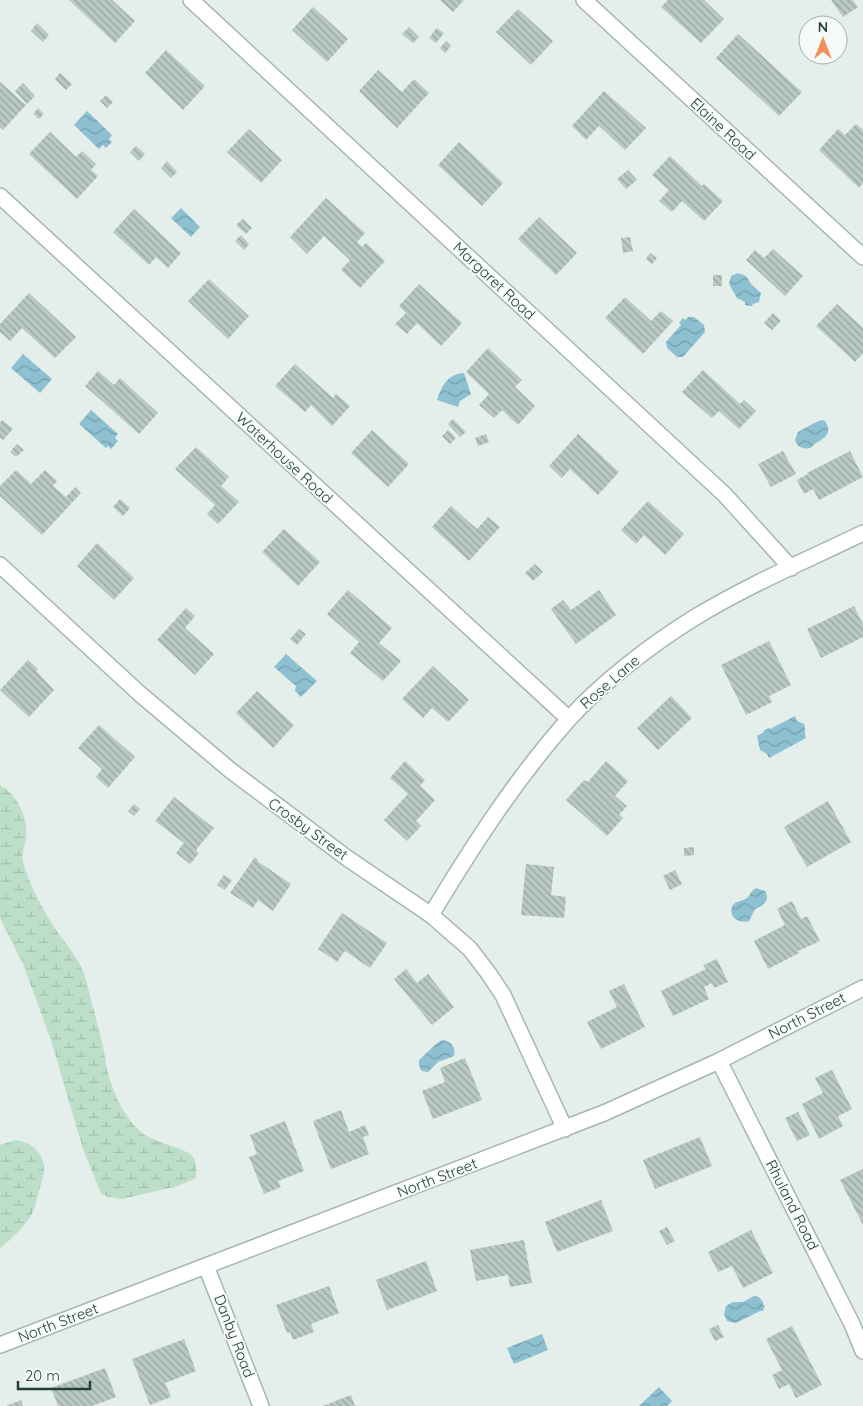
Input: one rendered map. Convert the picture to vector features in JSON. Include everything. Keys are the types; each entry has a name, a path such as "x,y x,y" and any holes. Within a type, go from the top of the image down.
{"street":[{"name":"Margaret Road","path":"191,0 724,495 791,568"},
{"name":"Elaine Road","path":"584,0 863,257"},
{"name":"Waterhouse Road","path":"0,196 568,719"},
{"name":"Rose Lane","path":"431,914 478,837 495,814 568,719 594,694 638,657 694,618 726,600 863,532"},
{"name":"Crosby Street","path":"0,565 140,694 230,770 347,858 431,914 470,949 496,985 565,1129"},
{"name":"North Street","path":"0,1345 565,1129 719,1061 863,988"},
{"name":"Rhuland Road","path":"719,1061 852,1324 863,1351"},
{"name":"Danby Road","path":"206,1266 261,1406"}],"green space":[{"path":"0,785 17,801 24,816 26,840 22,859 32,887 40,904 83,971 102,1042 108,1074 121,1106 130,1121 142,1133 191,1155 196,1164 196,1178 178,1186 122,1199 108,1197 101,1193 83,1149 51,1040 23,964 0,918"},
{"path":"16,1140 26,1143 39,1153 44,1168 43,1175 32,1214 18,1232 0,1248 0,1145"}],"water":[{"path":"87,111 112,135 109,139 112,142 106,148 103,145 99,149 74,125"},
{"path":"181,208 200,227 191,237 171,218"},
{"path":"738,273 746,276 751,284 761,293 759,302 752,306 745,305 745,302 737,298 729,284 731,276"},
{"path":"688,317 694,317 704,325 705,332 683,357 677,357 667,348 666,342 681,325 679,323 683,318 685,320"},
{"path":"23,354 52,379 40,393 11,368"},
{"path":"464,373 471,394 460,401 458,407 437,400 449,378"},
{"path":"91,410 118,434 115,438 118,441 111,449 108,446 106,448 79,424"},
{"path":"822,420 825,421 828,428 825,437 808,449 799,446 795,440 798,432"},
{"path":"286,654 317,681 301,697 295,691 296,686 274,667"},
{"path":"795,716 797,721 804,724 806,738 769,758 767,754 760,750 757,736 763,731"},
{"path":"756,888 765,891 767,900 755,909 749,921 739,921 732,914 733,905 747,898"},
{"path":"442,1040 452,1045 454,1056 438,1062 428,1072 422,1071 419,1066 419,1060"},
{"path":"754,1296 759,1297 763,1305 765,1305 763,1311 735,1323 727,1321 724,1314 726,1306 733,1302 743,1302"},
{"path":"542,1334 548,1350 514,1364 507,1348"},
{"path":"659,1387 672,1401 667,1406 639,1406"}],"building":[{"path":"69,0 112,0 135,21 115,43"},
{"path":"440,0 464,0 453,12"},
{"path":"668,0 704,0 724,19 701,43 661,7"},
{"path":"831,0 853,0 858,7 846,15 842,15"},
{"path":"313,7 348,39 327,62 292,30"},
{"path":"518,9 553,41 531,65 496,32"},
{"path":"37,23 49,35 43,42 31,31"},
{"path":"409,27 419,37 413,43 402,34"},
{"path":"437,28 444,33 436,43 429,38"},
{"path":"738,34 802,92 779,116 716,58"},
{"path":"446,41 451,46 445,53 440,48"},
{"path":"166,50 205,86 183,110 145,73"},
{"path":"378,70 402,92 414,79 429,93 397,128 359,91"},
{"path":"60,73 72,84 66,90 55,79"},
{"path":"0,82 26,105 3,130 0,127"},
{"path":"23,83 35,96 27,104 15,91"},
{"path":"604,91 646,128 625,150 599,126 586,140 572,126"},
{"path":"106,95 113,102 107,108 100,101"},
{"path":"38,108 44,114 39,119 33,114"},
{"path":"856,124 863,130 863,183 859,188 819,150 838,129 845,135"},
{"path":"249,129 282,160 261,183 227,152"},
{"path":"50,132 76,157 82,151 96,164 91,170 98,176 77,199 29,154"},
{"path":"459,142 503,183 482,206 438,165"},
{"path":"136,146 145,154 139,161 130,152"},
{"path":"670,156 702,186 704,184 723,201 704,221 682,201 672,212 659,201 669,190 652,175"},
{"path":"167,161 177,172 171,178 161,168"},
{"path":"628,170 637,180 626,189 617,179"},
{"path":"326,198 365,233 357,242 362,247 366,243 385,261 360,288 341,270 350,260 324,236 307,254 290,237"},
{"path":"134,209 181,253 168,268 156,257 149,265 113,232"},
{"path":"539,217 577,253 556,275 518,239"},
{"path":"243,219 252,228 246,234 236,225"},
{"path":"241,235 249,244 244,250 235,241"},
{"path":"630,237 633,251 623,253 621,238"},
{"path":"773,249 803,276 785,296 746,260 755,250 764,258"},
{"path":"650,253 657,258 652,264 646,259"},
{"path":"713,275 722,275 722,286 713,286"},
{"path":"209,279 249,316 228,339 188,301"},
{"path":"419,284 462,323 441,346 417,323 407,334 395,324 406,313 399,306"},
{"path":"29,293 76,337 55,358 22,328 10,341 0,332 0,324"},
{"path":"625,297 651,321 661,311 673,321 643,354 605,318"},
{"path":"837,304 863,328 863,353 855,362 816,326"},
{"path":"773,313 781,321 772,330 764,323"},
{"path":"488,348 522,380 515,387 535,406 518,425 502,410 494,418 479,405 489,394 466,372"},
{"path":"295,364 333,398 336,394 350,406 332,426 311,405 305,412 275,386"},
{"path":"703,370 740,404 744,400 756,411 739,429 719,411 712,418 682,392"},
{"path":"98,371 114,385 120,378 158,413 139,434 85,386"},
{"path":"453,419 466,432 460,437 448,424"},
{"path":"2,420 13,429 3,440 0,438 0,423"},
{"path":"372,430 409,464 388,487 351,453"},
{"path":"448,430 456,438 450,444 442,436"},
{"path":"486,434 489,442 478,446 475,438"},
{"path":"578,434 619,472 598,495 570,469 562,478 549,466"},
{"path":"17,444 24,450 16,457 10,452"},
{"path":"196,447 229,477 221,486 239,502 218,524 207,514 215,505 175,469"},
{"path":"783,451 796,474 771,487 758,464"},
{"path":"850,451 863,477 819,500 813,489 804,494 797,480"},
{"path":"16,470 31,484 45,470 57,481 53,486 66,497 75,487 81,493 42,535 0,496 0,486"},
{"path":"120,499 130,508 123,516 113,507"},
{"path":"648,501 684,534 665,555 644,535 636,544 621,530"},
{"path":"451,506 477,529 488,517 500,527 469,561 432,527"},
{"path":"284,529 320,562 298,586 262,552"},
{"path":"97,543 134,578 114,600 77,566"},
{"path":"535,564 543,572 533,581 525,573"},
{"path":"348,590 392,628 379,643 401,661 383,681 350,653 359,642 327,614"},
{"path":"599,590 616,615 576,644 551,609 563,600 571,610"},
{"path":"854,606 863,624 863,637 821,658 807,629"},
{"path":"186,608 195,616 185,628 214,654 195,675 157,640"},
{"path":"299,629 306,634 297,645 290,639"},
{"path":"769,641 791,685 769,696 772,702 746,715 721,665"},
{"path":"28,660 38,669 36,671 54,690 29,717 0,690"},
{"path":"433,666 469,700 448,722 432,708 423,718 402,699"},
{"path":"257,691 294,725 273,748 236,713"},
{"path":"671,696 692,718 658,750 637,728"},
{"path":"99,725 135,757 108,788 96,777 102,769 78,748"},
{"path":"405,761 425,780 420,786 435,800 416,821 421,826 407,841 384,820 408,794 390,778"},
{"path":"606,761 628,781 615,796 627,806 619,815 623,818 607,836 566,800 584,780 588,782"},
{"path":"174,797 214,828 196,850 199,853 190,864 176,853 184,843 155,821"},
{"path":"828,801 851,842 807,867 784,827"},
{"path":"134,804 140,809 134,816 128,811"},
{"path":"694,847 694,855 684,856 684,848"},
{"path":"255,857 257,861 291,884 273,911 258,900 253,908 230,893"},
{"path":"526,864 554,867 551,895 566,897 564,918 521,915"},
{"path":"675,870 682,884 670,890 663,876"},
{"path":"224,875 232,880 225,890 217,885"},
{"path":"792,901 801,919 807,916 820,941 798,951 799,953 768,969 754,941 785,925 777,909"},
{"path":"342,913 387,943 370,968 345,951 337,962 318,949"},
{"path":"717,959 728,982 714,988 712,983 704,987 709,999 673,1016 661,991 706,969 703,965"},
{"path":"406,969 417,983 428,974 454,1007 432,1025 394,979"},
{"path":"624,984 645,1027 601,1049 587,1022 617,1007 609,991"},
{"path":"465,1058 482,1100 433,1119 422,1091 445,1082 440,1068"},
{"path":"832,1070 852,1109 838,1116 843,1126 819,1139 802,1104 823,1093 815,1078"},
{"path":"341,1110 349,1132 365,1125 369,1135 363,1137 369,1154 331,1169 313,1121"},
{"path":"798,1112 810,1135 797,1141 785,1118"},
{"path":"285,1121 304,1171 278,1181 281,1187 264,1194 249,1157 257,1154 250,1135"},
{"path":"700,1137 712,1166 655,1189 643,1160"},
{"path":"863,1169 863,1225 840,1180"},
{"path":"601,1200 613,1231 557,1252 545,1222"},
{"path":"667,1227 675,1241 667,1245 659,1231"},
{"path":"751,1230 773,1273 743,1288 732,1266 718,1272 708,1252"},
{"path":"524,1240 532,1283 510,1287 508,1275 476,1281 470,1250"},
{"path":"426,1261 437,1291 387,1310 376,1280"},
{"path":"329,1286 339,1313 311,1324 314,1332 293,1340 290,1332 287,1333 276,1305"},
{"path":"718,1325 724,1337 715,1341 709,1329"},
{"path":"792,1326 822,1385 796,1398 789,1384 779,1389 772,1375 782,1370 766,1339"},
{"path":"184,1339 196,1371 165,1383 171,1397 150,1405 132,1359"},
{"path":"105,1368 116,1397 92,1406 58,1406 51,1388"},
{"path":"351,1395 355,1406 323,1406"},
{"path":"21,1400 23,1406 6,1406"}]}
